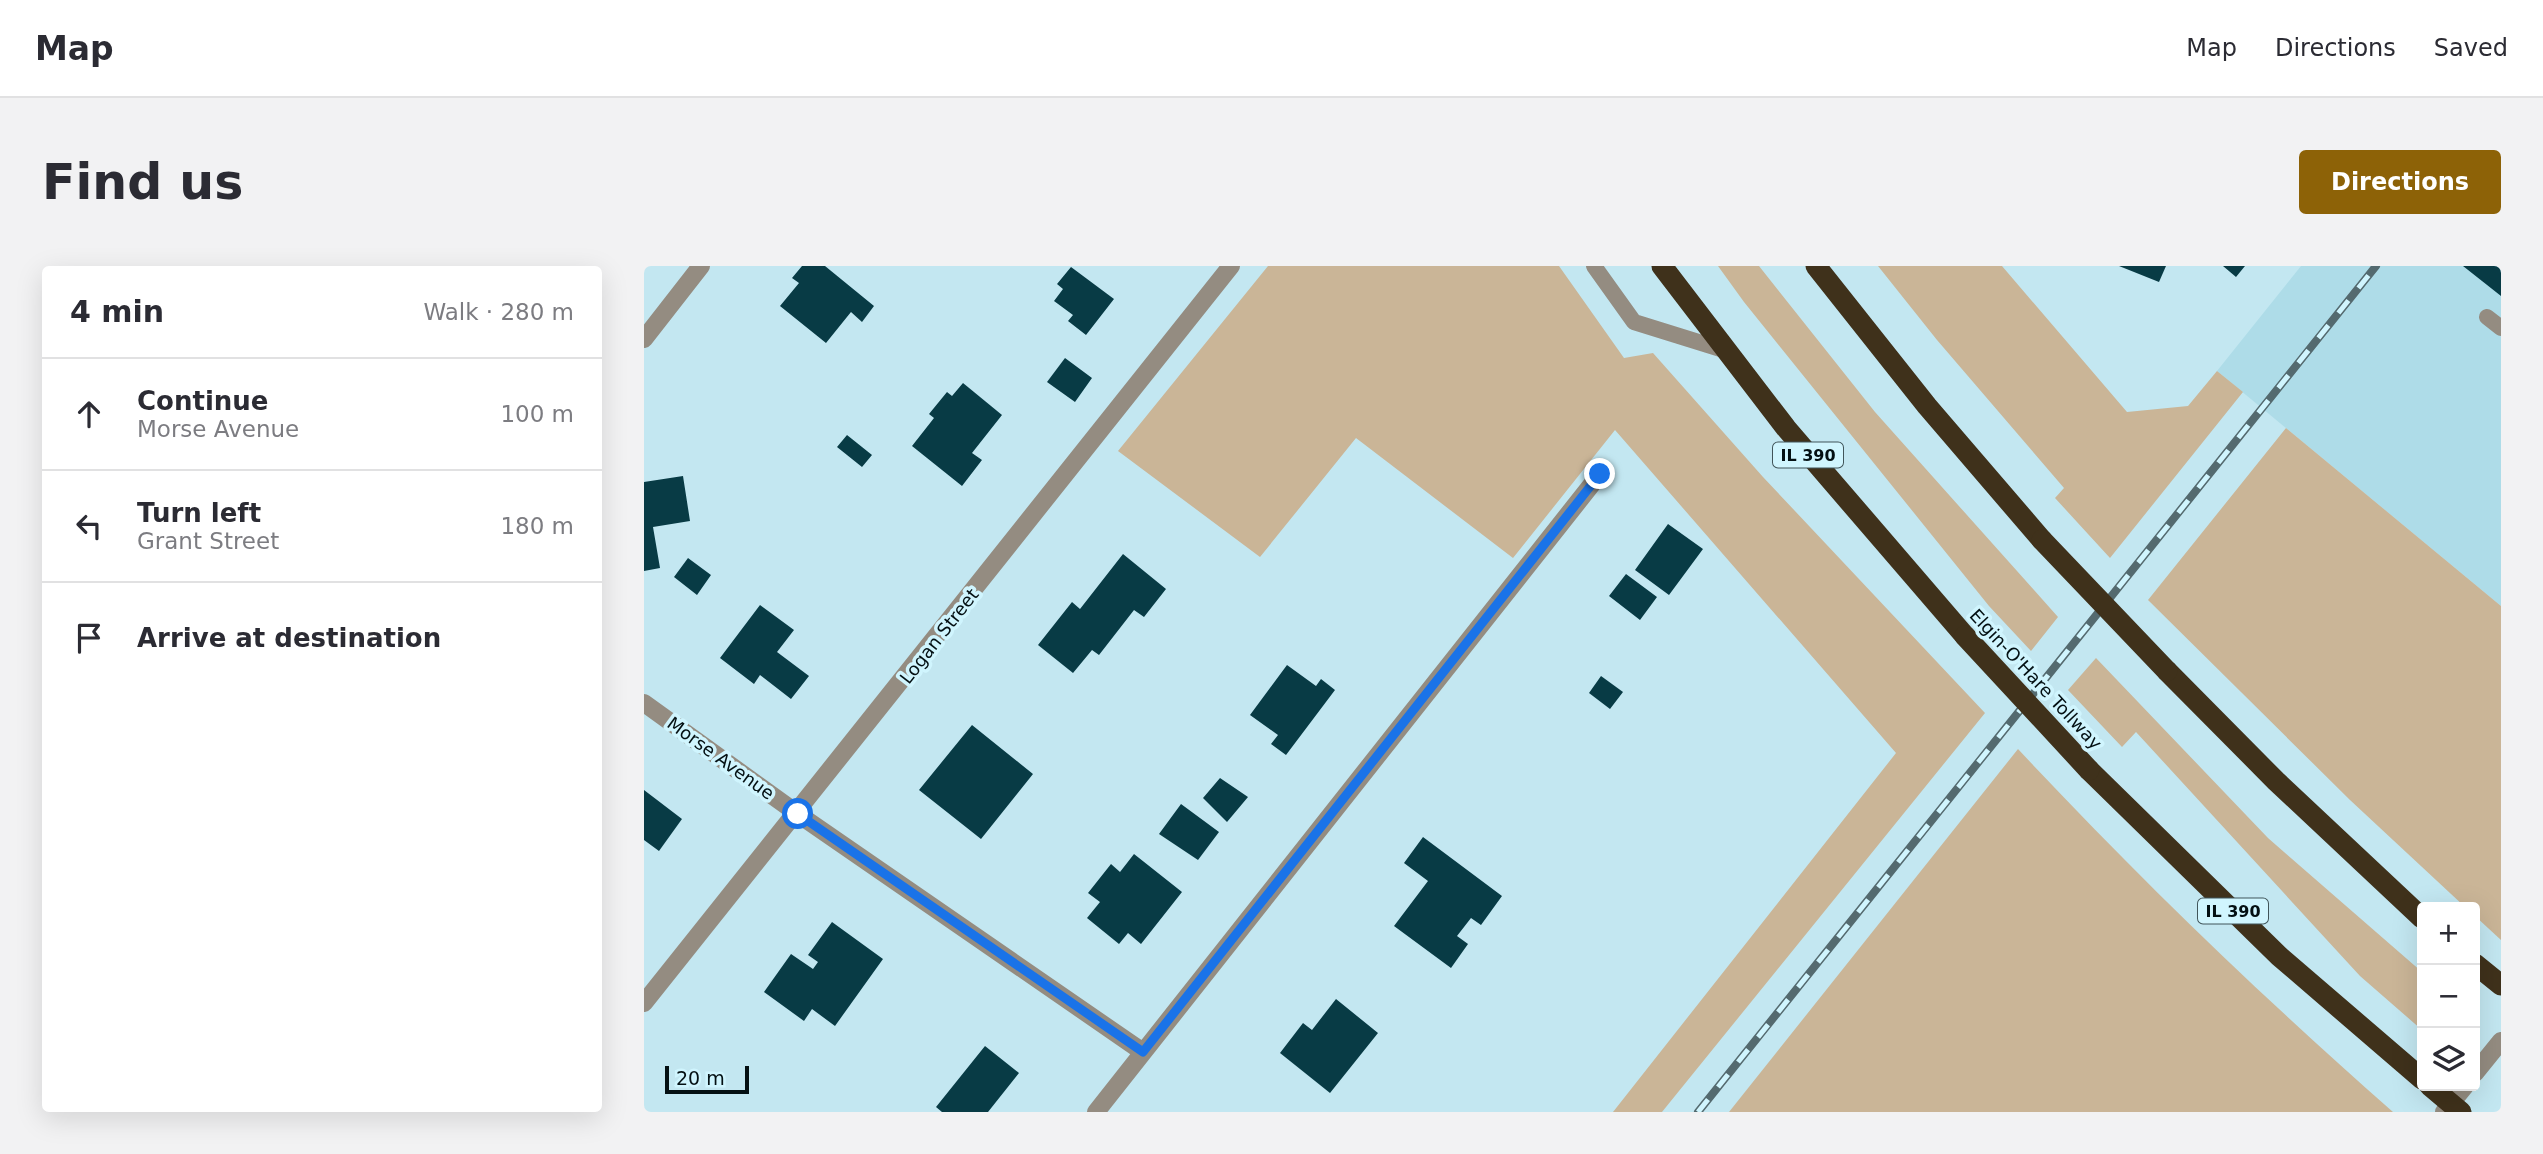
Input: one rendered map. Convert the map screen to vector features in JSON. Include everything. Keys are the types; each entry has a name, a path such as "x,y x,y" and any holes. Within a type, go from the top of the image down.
{"highway":[{"name":"Elgin-O'Hare Tollway","path":"1661,266 1724,350 1871,530 2089,770 2279,956 2417,1075"},
{"path":"1816,266 1927,406 2042,540 2276,781 2417,913"},
{"path":"2476,965 2501,985"},
{"path":"2436,1091 2461,1112"}],"street":[{"path":"644,339 701,266"},
{"name":"Logan Street","path":"644,1003 798,814 1231,266"},
{"path":"1096,1112 1600,474"},
{"name":"Morse Avenue","path":"644,703 798,814 1143,1052"},
{"path":"2480,1067 2501,1041"},
{"path":"2444,1112 2461,1091"}],"lane":[{"path":"1594,266 1634,322 1724,350"},
{"path":"2487,317 2501,328"}],"shaded area":[{"path":"1268,266 1559,266 1624,358 1653,353 1763,477 1985,713 1662,1112 1613,1112 1896,753 1615,430 1513,558 1356,438 1260,557 1118,451"},
{"path":"1718,266 1759,266 1875,412 2058,617 2031,651 1989,606 1744,302"},
{"path":"1878,266 2002,266 2127,412 2188,406 2217,371 2243,392 2110,558 2055,498 2064,488 1937,340"},
{"path":"2301,266 2501,266 2501,606 2217,371"},
{"path":"2286,428 2501,606 2501,940 2480,921 2480,902 2460,902 2350,800 2148,600"},
{"path":"2096,658 2268,838 2417,968 2417,1026 2360,976 2136,732 2122,747 2068,690"},
{"path":"2018,749 2201,935 2393,1112 1729,1112"}],"building":[{"path":"802,266 825,266 874,306 862,322 851,312 826,343 780,306 799,283 792,278"},
{"path":"2119,266 2166,266 2159,282"},
{"path":"2223,266 2245,266 2236,277"},
{"path":"2463,266 2501,266 2501,296"},
{"path":"1071,267 1114,299 1086,335 1068,321 1073,315 1054,301 1063,289 1057,284"},
{"path":"1065,358 1092,378 1075,402 1047,382"},
{"path":"963,383 1002,415 972,453 982,460 962,486 912,446 934,418 929,414 947,392 952,396"},
{"path":"847,435 872,455 862,467 837,447"},
{"path":"683,476 690,521 653,527 660,568 644,571 644,482"},
{"path":"1668,524 1703,549 1669,595 1635,570"},
{"path":"1123,554 1166,589 1144,617 1134,610 1099,655 1092,650 1073,673 1038,645 1072,602 1080,609"},
{"path":"688,558 711,575 697,595 674,577"},
{"path":"1626,574 1657,597 1640,620 1609,596"},
{"path":"760,605 794,630 777,652 809,676 791,699 760,675 754,684 720,658"},
{"path":"1287,665 1316,686 1321,679 1335,690 1286,755 1271,744 1278,735 1250,715"},
{"path":"1601,676 1623,692 1610,709 1589,693"},
{"path":"972,725 1033,774 981,839 919,790"},
{"path":"1220,778 1248,797 1227,822 1203,798"},
{"path":"644,790 682,819 659,851 644,840"},
{"path":"1181,804 1219,832 1198,860 1159,834"},
{"path":"1423,837 1502,896 1481,925 1471,918 1457,936 1468,944 1451,968 1394,926 1428,881 1404,863"},
{"path":"1134,854 1182,892 1141,944 1128,933 1119,944 1087,918 1100,902 1088,893 1111,864 1120,872"},
{"path":"832,922 883,959 835,1026 812,1009 804,1021 764,992 791,954 813,969 818,962 808,955"},
{"path":"1336,999 1378,1033 1330,1093 1280,1053 1303,1023 1312,1030"},
{"path":"985,1046 1019,1073 988,1112 942,1112 936,1107"}],"railway":[{"path":"1698,1112 2376,266"}],"route":[{"path":"798,814 1143,1052 1600,474"}]}
